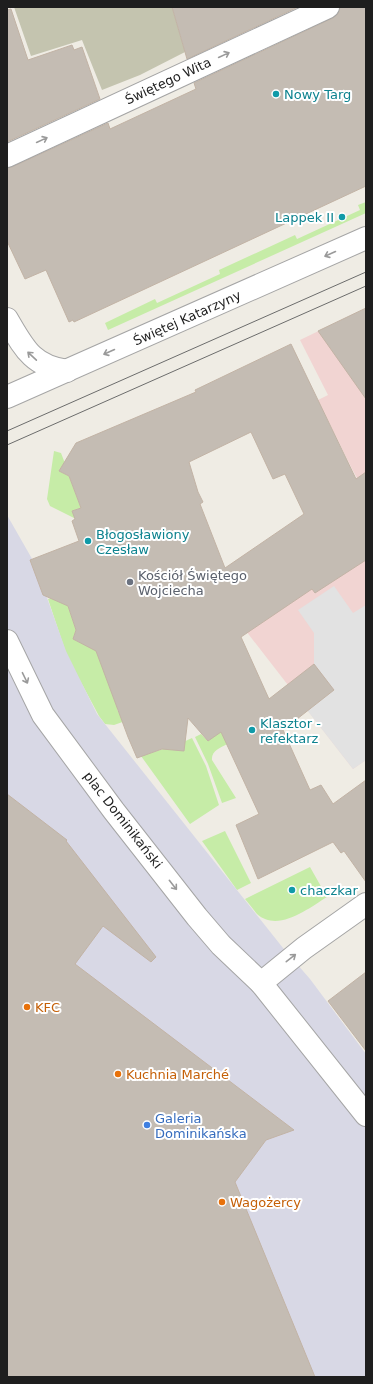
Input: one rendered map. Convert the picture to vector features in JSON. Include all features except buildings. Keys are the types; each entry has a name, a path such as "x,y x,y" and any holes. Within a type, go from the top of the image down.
{"street":[{"name":"Świętego Wita","path":"7,156 328,7"},
{"name":"Świętej Katarzyny","path":"7,396 67,371 366,238"},
{"path":"7,320 26,350 33,357 41,363 54,369 67,371"},
{"name":"plac Dominikański","path":"7,641 44,715 114,811 197,917 221,945 261,983 366,1115"},
{"path":"261,983 304,948 366,904"}],"shaded area":[{"path":"14,7 172,7 185,52 140,75 102,90 82,40 31,56"},
{"path":"366,308 366,760 353,769 246,631 238,560 357,478 318,400 328,395 300,340"},
{"path":"7,515 35,564 66,651 97,714 283,948 310,979 366,1054 366,1377 7,1377"},
{"path":"334,586 353,613 366,605 366,760 353,769 307,710 334,690 314,664 314,633 298,610"}],"green space":[{"path":"366,202 366,213 108,330 105,323 155,299 157,303 220,274 219,270 295,235 297,239 360,210 358,205"},
{"path":"54,451 61,453 66,466 63,465 59,471 69,476 81,508 72,511 76,516 74,518 50,506 47,499"},
{"path":"64,594 76,630 73,639 79,642 83,634 99,628 126,705 117,709 119,713 128,710 131,719 114,725 105,724 99,716 67,656 48,599"},
{"path":"221,729 227,744 214,752 212,760 236,798 222,803 208,764 195,737 201,734 208,741"},
{"path":"192,738 206,766 219,805 190,824 141,756 179,744"},
{"path":"225,831 251,883 237,890 202,841"},
{"path":"310,867 327,897 293,917 274,921 265,919 257,914 245,899"}],"tram line":[{"path":"7,431 366,272"},
{"path":"7,445 366,286"}],"place":[{"name":"Nowy Targ","path":"276,94"},
{"name":"Lappek II","path":"342,217"},
{"name":"Błogosławiony Czesław","path":"88,541"},
{"name":"Kościół Świętego Wojciecha","path":"130,582"},
{"name":"Klasztor - refektarz","path":"252,730"},
{"name":"chaczkar","path":"292,890"},
{"name":"KFC","path":"27,1007"},
{"name":"Kuchnia Marché","path":"118,1074"},
{"name":"Galeria Dominikańska","path":"147,1125"},
{"name":"Wagożercy","path":"222,1202"}]}
